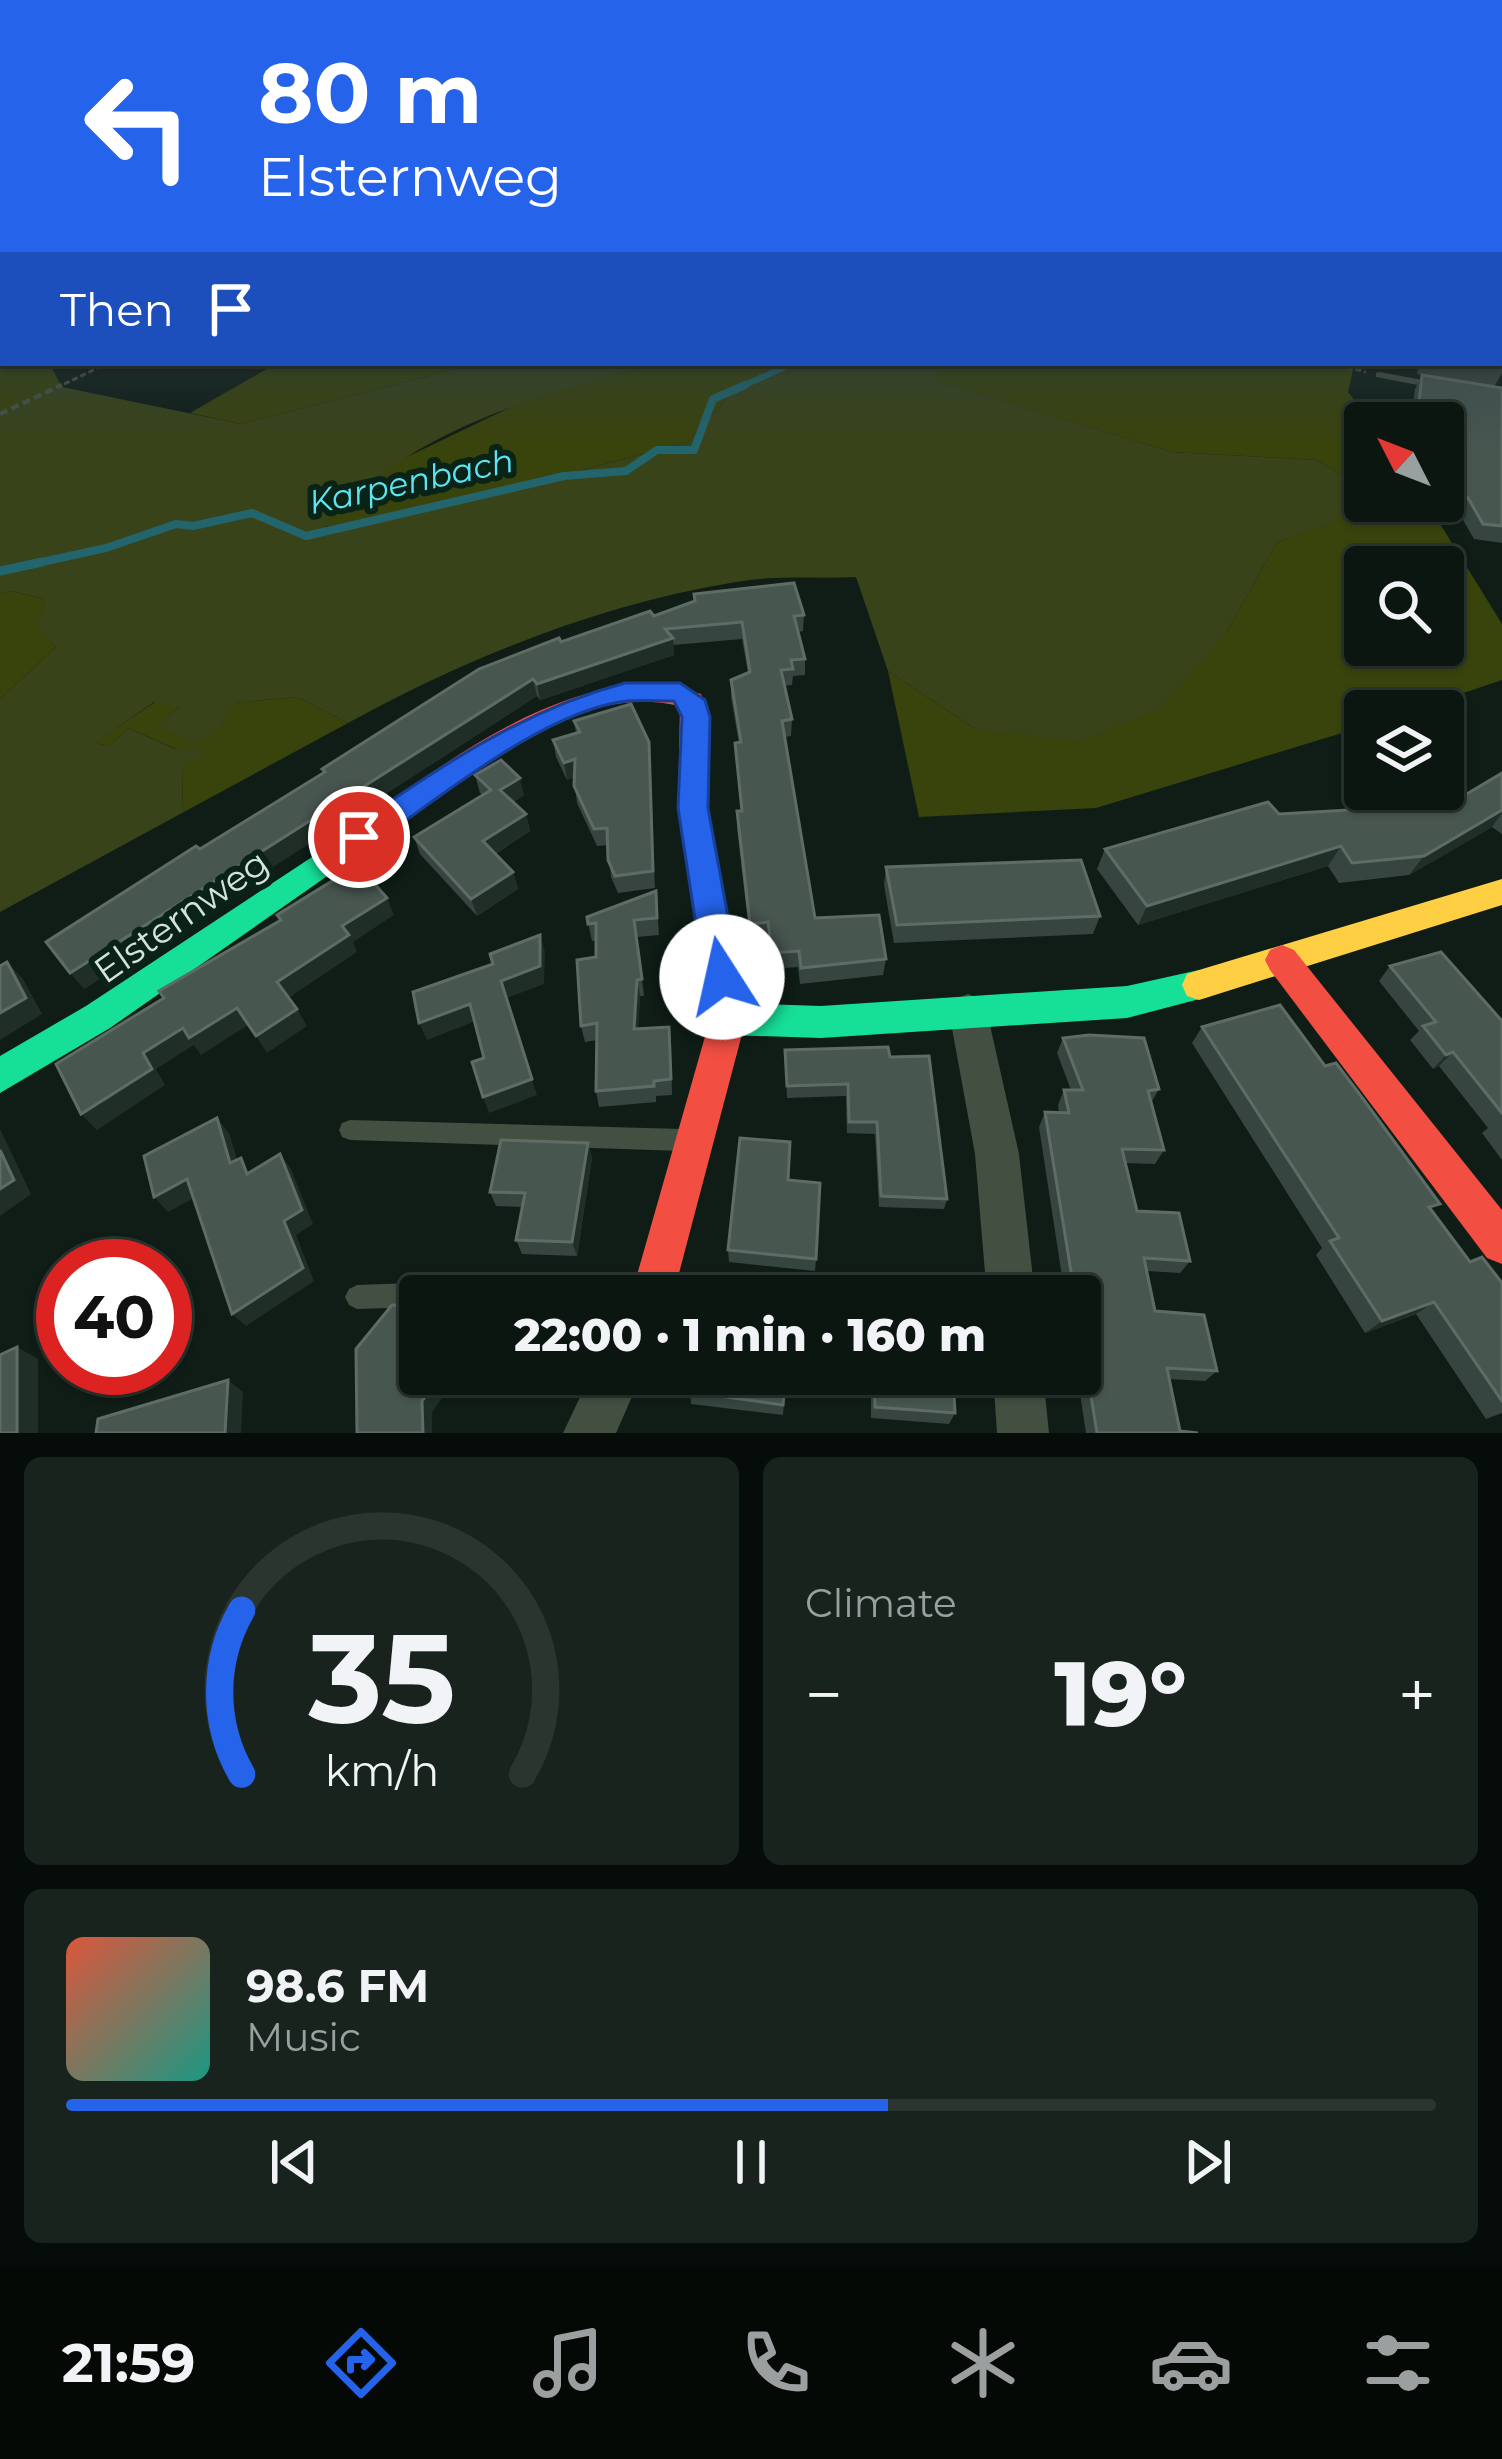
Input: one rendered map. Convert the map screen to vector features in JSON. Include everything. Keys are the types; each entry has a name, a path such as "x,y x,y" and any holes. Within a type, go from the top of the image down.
{"street":[{"name":"Elsternweg","path":"0,1076 98,1018 504,740 578,705 645,691 680,692 692,700 696,717 693,808 728,1019"},
{"path":"658,1275 728,1019 821,1022 1127,1002 1502,892"},
{"path":"1282,960 1502,1243"},
{"path":"968,1012 997,1154 1009,1275"},
{"path":"590,1433 607,1395"},
{"path":"1020,1395 1023,1433"}],"lane":[{"path":"1379,375 1443,387"},
{"path":"350,1130 695,1140"},
{"path":"357,1297 399,1296"}],"path":[{"path":"0,414 102,366"},
{"path":"1342,366 1379,375"}],"green space":[{"path":"0,366 51,366 62,387 0,416"},
{"path":"272,366 467,366 241,424 190,413"},
{"path":"467,366 651,366 524,402 436,440 358,493 324,527 396,519 688,442 728,397 780,366 945,366 933,380 1172,452 1316,460 1344,476 1344,518 1277,542 1226,633 1159,709 1082,741 977,730 888,671 856,577 751,580 635,604 488,655 348,723 297,697 234,703 222,726 198,744 156,726 179,707 154,702 95,743 109,746 128,728 175,749 197,748 206,757 183,765 182,813 0,912 0,699 56,647 36,627 45,599 11,591 0,594 0,416 62,387 241,424"},
{"path":"650,366 780,366 728,397 688,442 396,519 322,527 390,465 538,394"},
{"path":"945,366 1354,366 1348,392 1356,402 1344,402 1344,476 1316,460 1172,452 932,380"},
{"path":"1344,517 1344,522 1439,522 1454,546 1344,546 1344,666 1464,666 1464,562 1502,624 1502,680 1464,693 1344,690 1344,732 1096,808 919,817 888,671 977,730 1226,633 1277,542"},
{"path":"11,591 45,599 37,627 56,647 0,699 0,594"},
{"path":"297,697 348,723 182,813 183,765 176,749 128,728 109,746 94,743 155,702 180,706 157,726 222,726 233,703"}],"building":[{"path":"1422,375 1502,388 1502,526 1483,524 1464,497 1464,402 1419,402"},
{"path":"794,583 804,615 794,616 805,659 791,660 793,669 781,670 792,719 782,721 815,918 879,915 886,959 801,968 799,951 772,953 768,922 750,924 737,811 742,811 735,743 741,742 731,680 750,672 742,622 665,629 673,638 537,684 533,679 70,973 46,942 196,846 200,849 325,772 322,769 479,669 559,638 561,642 650,611 654,616 695,601 694,594"},
{"path":"631,704 649,742 653,871 615,876 608,860 607,828 594,829 574,786 575,759 564,763 553,740 580,732 574,721"},
{"path":"501,760 520,778 500,790 526,814 483,841 513,872 471,899 414,837 491,790 475,775"},
{"path":"1502,773 1502,810 1424,856 1352,863 1341,846 1147,906 1105,849 1268,802 1279,814 1464,810 1464,796"},
{"path":"1081,860 1100,916 897,925 886,867"},
{"path":"358,865 387,898 342,926 349,935 277,982 297,1009 256,1036 237,1008 189,1038 183,1028 143,1053 152,1069 81,1114 56,1064 164,998 159,991 281,920 277,915"},
{"path":"656,891 657,918 634,920 642,979 637,980 634,1029 669,1027 671,1079 654,1081 654,1086 596,1091 597,1023 581,1026 577,960 596,957 596,923 588,924 587,917"},
{"path":"540,935 540,966 501,981 532,1079 483,1097 472,1062 484,1058 470,1004 419,1023 413,992 493,964 490,954"},
{"path":"1441,952 1502,1021 1502,1113 1453,1052 1446,1055 1423,1026 1436,1022 1390,966"},
{"path":"7,962 26,998 0,1013 0,966"},
{"path":"1280,1005 1325,1066 1336,1063 1361,1096 1440,1204 1429,1207 1470,1262 1482,1257 1502,1283 1502,1401 1434,1302 1382,1321 1330,1241 1339,1238 1202,1027"},
{"path":"1063,1038 1144,1038 1159,1089 1148,1091 1164,1150 1122,1149 1137,1211 1179,1213 1190,1261 1144,1258 1155,1311 1204,1315 1217,1371 1167,1368 1180,1431 1198,1433 1097,1433 1091,1395 1101,1395 1101,1275 1072,1275 1045,1112 1069,1113 1064,1090 1083,1090"},
{"path":"888,1047 890,1057 929,1056 947,1199 881,1196 877,1122 849,1122 848,1084 787,1086 785,1050"},
{"path":"217,1118 230,1163 241,1158 247,1174 280,1154 302,1210 284,1221 303,1268 232,1314 187,1179 154,1197 144,1156"},
{"path":"740,1138 790,1142 788,1180 820,1183 816,1259 728,1250"},
{"path":"501,1140 588,1143 572,1242 516,1240 525,1193 490,1192"},
{"path":"0,1150 14,1180 0,1189"},
{"path":"392,1305 399,1305 399,1395 426,1395 422,1401 423,1433 357,1433 356,1349"},
{"path":"17,1347 17,1433 0,1433 0,1355"},
{"path":"228,1380 225,1433 96,1433 98,1419 192,1395 192,1391"},
{"path":"711,1395 784,1395 783,1405"},
{"path":"875,1395 954,1395 955,1413 875,1407"}],"waterway":[{"name":"Karpenbach","path":"738,388 787,366"},
{"name":"Karpenbach","path":"28,565 106,548 176,524 193,526 252,513 306,536 564,476 626,471 657,450 694,450 713,399 745,385"},
{"name":"Karpenbach","path":"28,565 42,562"},
{"name":"Karpenbach","path":"0,571 28,565"}],"traffic: fast":[{"path":"0,1076 98,1017 385,820"},
{"path":"728,1019 821,1022 1127,1002 1199,985"}],"traffic: slow":[{"path":"1199,985 1502,892"}],"traffic: jam":[{"path":"385,820 490,748 572,706 614,694 654,691 692,700 696,717 693,809 728,1019 658,1275"},
{"path":"1282,960 1502,1243"}],"route":[{"path":"359,837 504,740 578,705 625,692 680,692 692,700 696,717 693,808 722,977"}]}
